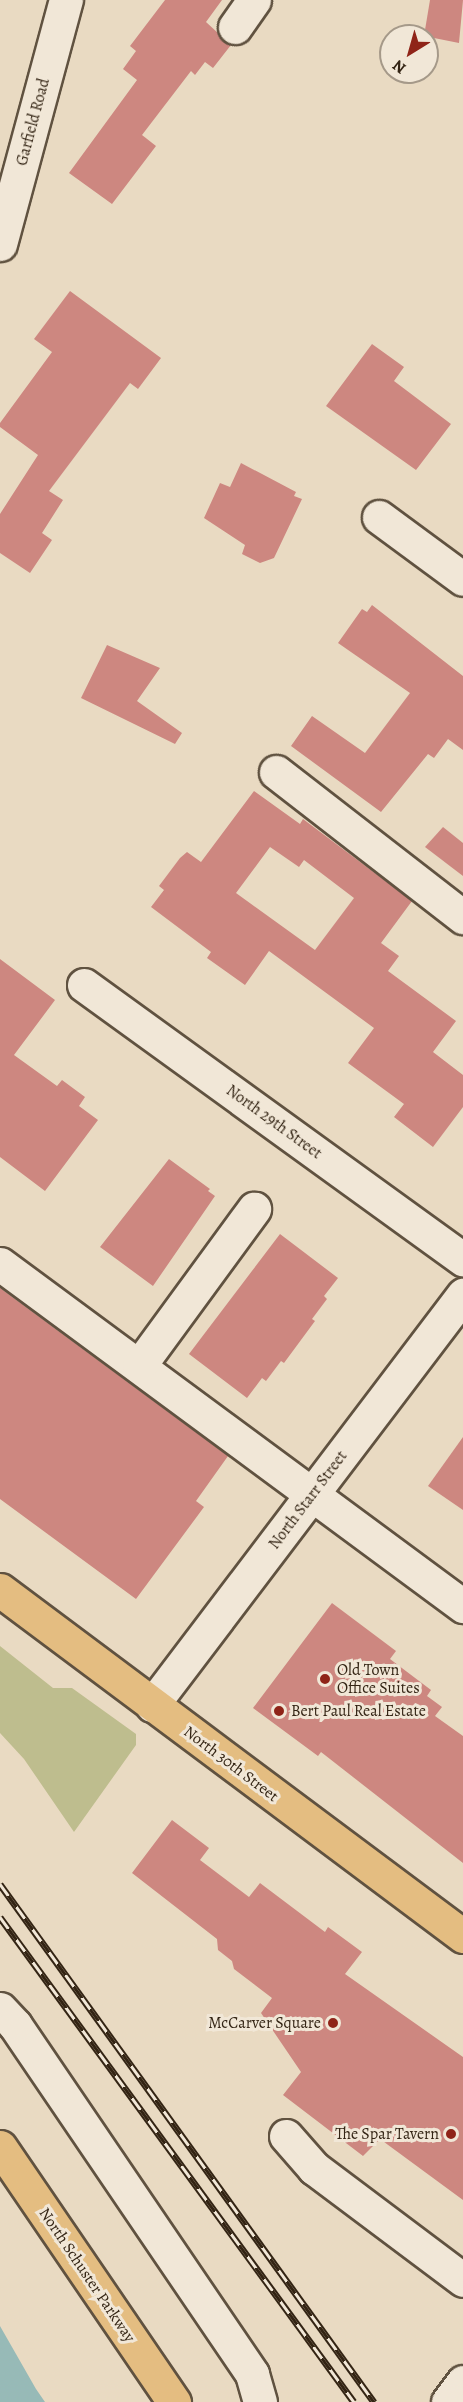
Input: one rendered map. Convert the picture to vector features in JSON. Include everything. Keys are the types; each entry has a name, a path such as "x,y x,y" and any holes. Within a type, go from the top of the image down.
{"main road":[{"name":"North 30th Street","path":"0,1590 463,1936"},
{"name":"North Schuster Parkway","path":"0,2147 174,2402"}],"street":[{"name":"Garfield Road","path":"0,244 66,0"},
{"path":"235,27 254,0"},
{"path":"379,517 463,579"},
{"path":"276,772 463,917"},
{"name":"North 29th Street","path":"84,985 463,1259"},
{"path":"139,1366 254,1209"},
{"path":"0,1264 463,1606"},
{"name":"North Starr Street","path":"152,1705 463,1295"},
{"path":"0,2009 15,2025 252,2374 260,2402"},
{"path":"286,2136 315,2168 463,2280"},
{"path":"448,2402 463,2382"}],"shaded area":[{"path":"0,1646 53,1688 72,1688 136,1734 136,1745 74,1832 24,1759 0,1733"}],"water":[{"path":"0,2326 36,2389 45,2402 0,2402"}],"building":[{"path":"165,0 222,0 206,22 231,45 213,68 205,62 195,75 191,71 142,135 156,146 112,204 69,173 137,80 123,69 136,51 130,46"},
{"path":"430,0 463,0 459,43 439,39 439,24 426,24"},
{"path":"70,291 161,358 138,389 130,383 49,491 63,500 42,533 52,540 30,573 0,553 0,514 38,455 0,427 0,423 52,352 34,339"},
{"path":"372,344 404,367 394,381 451,424 416,470 326,406"},
{"path":"241,463 296,492 294,496 302,499 274,558 260,563 242,554 245,545 204,518 220,483 230,487"},
{"path":"372,605 463,676 463,750 448,739 434,758 428,754 381,812 291,746 312,716 365,753 410,693 338,643 362,609 367,612"},
{"path":"107,645 160,668 137,701 182,733 175,744 81,698"},
{"path":"254,791 300,824 303,819 412,901 381,943 399,956 388,971 456,1021 433,1052 463,1075 463,1107 433,1147 394,1117 404,1104 348,1063 374,1028 269,951 245,985 207,958 211,952 151,907 164,890 159,886 180,858 187,852 201,862","holes":["270,847 299,867 304,860 354,898 315,950 236,893"]},
{"path":"443,827 463,843 463,876 425,847"},
{"path":"0,959 55,1000 14,1055 57,1086 62,1080 85,1097 79,1106 98,1120 45,1191 0,1157"},
{"path":"169,1159 210,1189 208,1191 215,1196 153,1286 100,1247"},
{"path":"280,1234 338,1278 324,1296 327,1299 312,1319 315,1321 284,1363 281,1361 266,1381 262,1378 247,1398 189,1354"},
{"path":"0,1288 228,1456 196,1501 204,1507 136,1599 0,1499"},
{"path":"463,1437 463,1510 428,1486"},
{"path":"332,1603 396,1651 390,1659 431,1690 427,1696 442,1707 435,1716 463,1736 463,1863 321,1752 318,1756 253,1708"},
{"name":"McCarver Square","path":"172,1820 209,1848 200,1860 249,1897 260,1883 325,1932 328,1927 362,1952 345,1974 463,2057 463,2200 380,2139 363,2156 283,2095 301,2072 261,2013 272,1998 234,1969 232,1961 218,1950 217,1939 132,1873"}],"railway":[{"path":"0,1884 374,2402"},
{"path":"0,1917 354,2402"}],"place":[{"name":"Old Town Office Suites","path":"325,1679"},
{"name":"Bert Paul Real Estate","path":"279,1711"},
{"name":"McCarver Square","path":"333,2023"},
{"name":"The Spar Tavern","path":"451,2134"}]}
